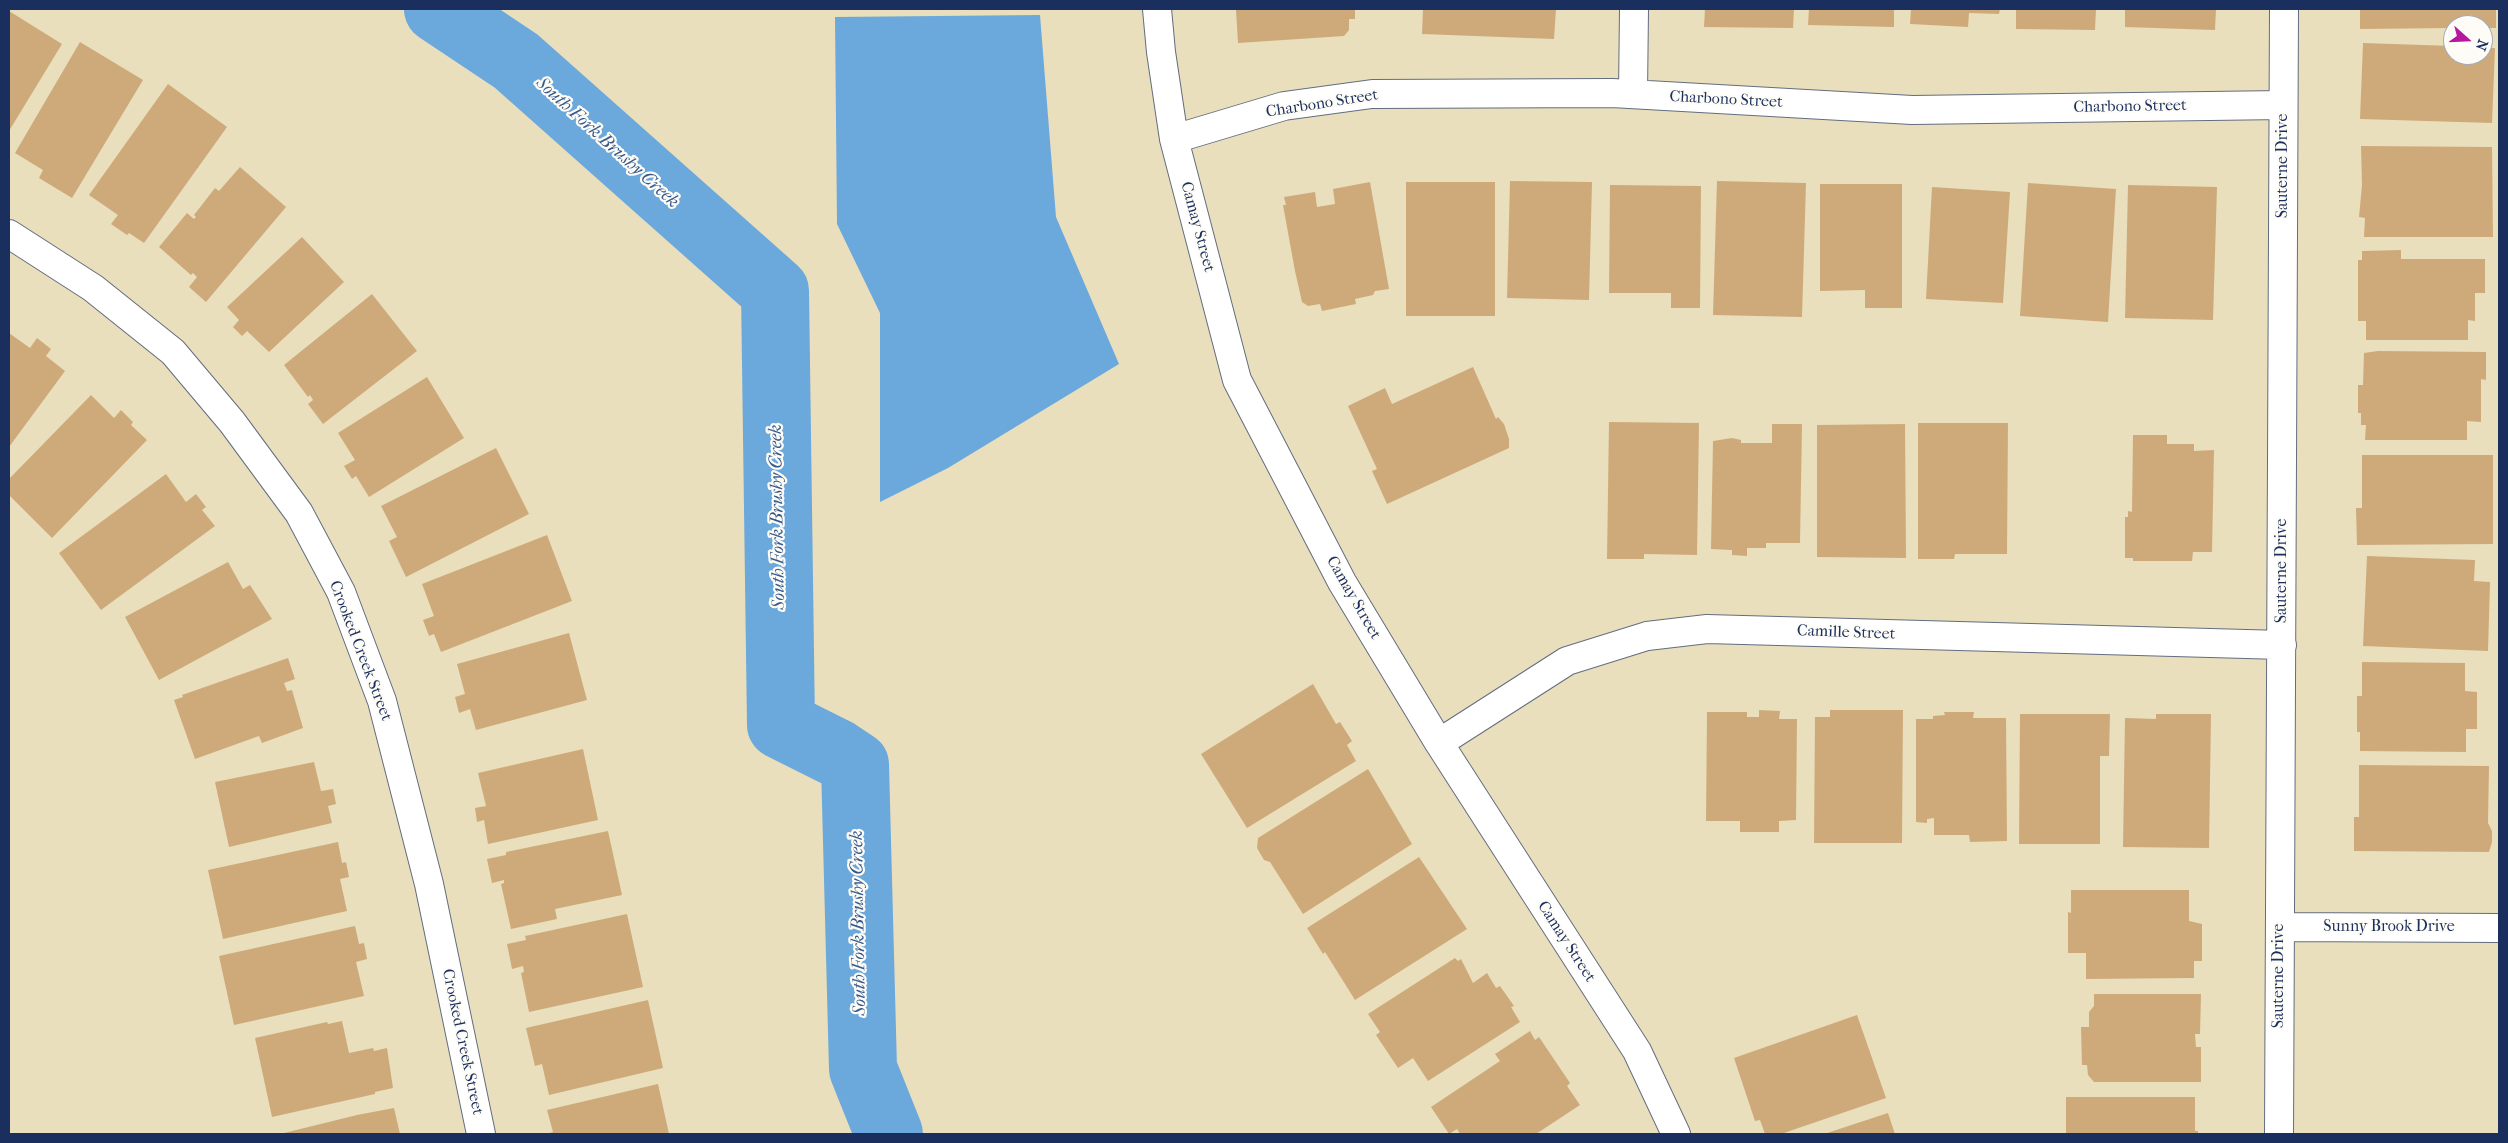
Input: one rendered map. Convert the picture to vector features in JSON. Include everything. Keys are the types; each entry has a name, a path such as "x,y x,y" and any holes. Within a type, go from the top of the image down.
{"street":[{"name":"Camay Street","path":"1158,9 1161,52 1174,139 1237,380 1342,582 1439,743 1637,1051 1676,1134"},
{"path":"1633,94 1634,9"},
{"name":"Sauterne Drive","path":"2279,1134 2284,9"},
{"name":"Charbono Street","path":"1174,139 1284,106 1372,94 1633,94 1912,110 2283,105"},
{"name":"Crooked Creek Street","path":"9,234 93,288 173,352 232,422 299,513 341,592 382,701 429,884 481,1134"},
{"name":"Camille Street","path":"1439,743 1567,661 1647,636 1681,632 1707,629 2282,644"},
{"name":"Sunny Brook Drive","path":"2280,927 2499,928"}],"water":[{"path":"1040,15 1056,217 1119,364 948,468 880,502 880,313 837,224 835,17"}],"building":[{"path":"1355,9 1355,19 1349,19 1349,30 1344,36 1238,43 1236,10"},
{"path":"1423,9 1556,9 1554,39 1422,34"},
{"path":"1705,9 1794,9 1793,28 1704,27"},
{"path":"1809,9 1894,9 1894,27 1808,25"},
{"path":"1911,9 2000,9 1999,14 1969,13 1968,27 1910,24"},
{"path":"2016,9 2096,9 2095,30 2016,29"},
{"path":"2125,9 2216,9 2215,30 2125,27"},
{"path":"2360,9 2496,9 2496,28 2493,28 2493,15 2443,15 2443,28 2360,29"},
{"path":"9,11 62,44 9,131"},
{"path":"80,42 143,80 72,198 39,178 43,170 15,153"},
{"path":"2363,43 2443,46 2443,65 2493,65 2493,48 2495,48 2492,123 2360,119"},
{"path":"168,84 227,127 144,243 129,233 127,235 111,224 118,215 89,195"},
{"path":"2361,146 2492,147 2493,237 2364,237 2365,218 2359,217 2362,185"},
{"path":"240,167 286,207 206,302 189,287 197,277 193,273 191,275 159,247 187,213 194,219 196,217 194,215 215,188 219,191"},
{"path":"1510,181 1592,182 1589,300 1507,298"},
{"path":"1717,181 1806,183 1802,317 1713,315"},
{"path":"1370,182 1389,289 1375,291 1373,295 1355,299 1356,304 1322,311 1320,304 1308,306 1302,302 1295,271 1283,205 1286,205 1284,197 1315,192 1317,207 1335,204 1333,189"},
{"path":"1406,182 1495,182 1495,316 1406,316"},
{"path":"2028,183 2116,189 2108,322 2020,316"},
{"path":"1820,184 1902,184 1902,308 1865,308 1865,290 1820,291"},
{"path":"1610,185 1701,186 1700,308 1671,308 1671,293 1609,293"},
{"path":"2128,185 2217,187 2213,320 2125,318"},
{"path":"1932,187 2010,192 2003,303 1926,299"},
{"path":"302,237 344,282 269,352 247,331 242,336 233,327 239,320 227,307"},
{"path":"2401,250 2401,259 2485,259 2485,293 2475,293 2475,321 2468,320 2468,340 2366,340 2366,321 2358,321 2358,260 2362,260 2362,251"},
{"path":"372,294 417,351 323,424 308,404 313,400 310,395 308,397 284,365"},
{"path":"9,333 30,348 37,338 51,349 46,356 65,371 9,447"},
{"path":"2378,351 2486,352 2486,380 2481,379 2481,422 2467,421 2467,440 2365,440 2366,425 2361,425 2361,413 2358,413 2358,385 2363,385 2364,353"},
{"path":"1473,367 1496,419 1498,417 1504,424 1509,439 1509,448 1387,504 1372,471 1377,469 1348,406 1385,388 1392,404"},
{"path":"427,377 464,438 369,497 356,476 352,479 344,466 355,460 338,433"},
{"path":"91,395 114,418 121,410 133,422 131,425 147,440 52,538 9,495 9,479"},
{"path":"1609,422 1699,423 1697,555 1644,554 1644,559 1607,559"},
{"path":"1918,423 2008,423 2007,554 1955,554 1954,559 1918,559"},
{"path":"1772,424 1802,424 1800,543 1766,543 1766,548 1747,548 1747,556 1732,555 1732,550 1711,549 1713,441 1732,438 1741,440 1741,443 1772,443"},
{"path":"1905,424 1906,558 1817,557 1817,425"},
{"path":"2133,435 2167,435 2167,444 2194,444 2194,451 2214,450 2212,552 2193,552 2192,561 2133,561 2133,558 2125,558 2125,517 2128,517 2128,511 2132,512"},
{"path":"496,448 529,514 406,577 389,541 397,537 381,506"},
{"path":"2362,455 2493,455 2493,544 2357,545 2356,508 2362,508"},
{"path":"166,474 186,502 196,494 206,507 202,510 215,526 101,610 59,553"},
{"path":"547,535 572,601 441,652 434,634 429,636 423,620 434,616 422,584"},
{"path":"2367,556 2475,560 2474,581 2490,582 2488,651 2363,646"},
{"path":"228,562 243,589 250,585 272,619 159,680 125,617"},
{"path":"569,633 587,700 476,730 470,709 459,713 455,697 465,694 457,664"},
{"path":"288,658 295,679 284,683 287,691 292,690 303,728 262,743 259,736 195,759 174,700 183,697 182,695"},
{"path":"2362,662 2465,663 2465,691 2477,692 2477,729 2466,729 2466,752 2360,751 2360,732 2357,732 2357,696 2362,696"},
{"path":"1313,684 1336,724 1340,722 1352,741 1347,745 1356,761 1247,828 1201,754"},
{"path":"1759,710 1780,711 1779,719 1797,719 1796,820 1779,821 1779,832 1740,832 1740,821 1706,821 1707,712 1747,712 1747,717 1759,717"},
{"path":"1830,710 1903,710 1902,843 1814,843 1815,717 1830,717"},
{"path":"1944,712 1974,712 1973,718 2006,718 2007,841 1970,842 1969,835 1934,835 1934,818 1927,819 1927,823 1916,822 1916,719 1933,719 1933,716 1945,715"},
{"path":"2020,714 2110,714 2109,756 2100,756 2100,844 2019,844"},
{"path":"2156,714 2211,714 2209,848 2123,847 2125,718 2156,719"},
{"path":"583,749 598,820 488,844 484,820 477,822 475,808 486,806 478,773"},
{"path":"314,762 321,791 333,789 336,804 328,806 332,823 229,847 215,782"},
{"path":"2359,765 2489,766 2488,823 2492,831 2492,842 2489,852 2354,851 2354,817 2359,817"},
{"path":"1368,769 1412,844 1303,914 1270,862 1264,860 1257,848 1258,838"},
{"path":"608,831 622,895 555,909 557,919 511,929 501,884 504,883 504,880 492,883 487,859 506,855 506,852"},
{"path":"338,842 342,863 346,862 349,877 340,879 347,911 223,939 208,870"},
{"path":"1419,857 1467,929 1355,1000 1325,952 1323,954 1307,928"},
{"path":"2071,890 2189,890 2189,921 2202,924 2202,961 2194,961 2194,978 2086,979 2086,953 2068,953 2068,912 2071,913"},
{"path":"627,914 643,987 529,1012 521,973 524,972 523,966 512,969 507,944 526,940 525,936"},
{"path":"355,926 359,944 364,943 367,959 356,962 364,996 234,1025 219,956"},
{"path":"1455,958 1458,961 1461,959 1473,983 1487,973 1496,988 1500,986 1514,1006 1511,1007 1520,1022 1428,1081 1413,1058 1398,1068 1376,1035 1380,1032 1368,1014"},
{"path":"2094,994 2201,994 2200,1034 2195,1034 2196,1047 2201,1047 2201,1082 2094,1082 2088,1075 2087,1065 2082,1065 2081,1027 2089,1027 2089,1012 2094,1006"},
{"path":"648,1000 663,1068 549,1095 542,1064 535,1066 526,1028"},
{"path":"1857,1015 1886,1098 1781,1134 1765,1134 1760,1120 1755,1121 1734,1058"},
{"path":"342,1021 349,1053 373,1048 374,1051 387,1048 393,1088 375,1092 375,1094 272,1117 255,1038 327,1022 328,1024"},
{"path":"1530,1031 1535,1040 1539,1037 1570,1083 1567,1086 1580,1105 1536,1134 1460,1134 1457,1129 1449,1134 1431,1107 1500,1061 1495,1054"},
{"path":"658,1084 669,1134 546,1134 553,1132 547,1110"},
{"path":"2066,1097 2195,1097 2195,1131 2198,1131 2198,1134 2066,1134"},
{"path":"394,1108 400,1134 280,1134 357,1115"},
{"path":"1888,1113 1895,1134 1824,1134"}],"waterway":[{"name":"South Fork Brushy Creek","path":"438,9 516,61 775,291 781,725 837,753 855,765 863,1069 889,1134"}]}
